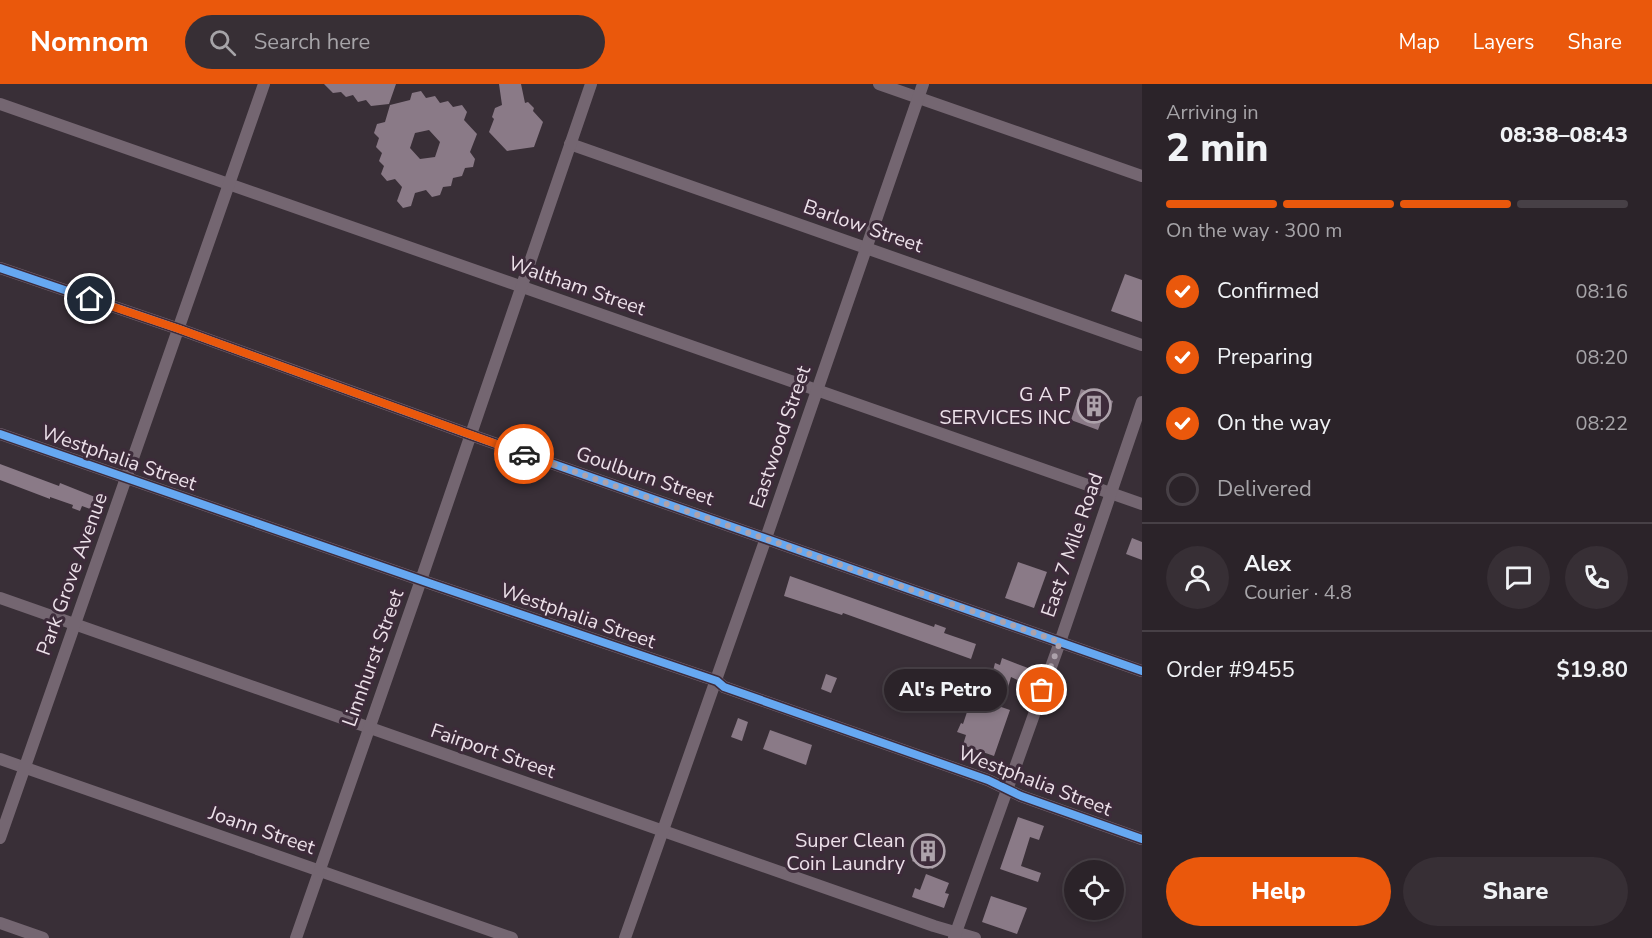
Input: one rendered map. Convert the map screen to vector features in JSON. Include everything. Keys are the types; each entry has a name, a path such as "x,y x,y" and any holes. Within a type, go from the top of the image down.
{"street":[{"name":"Park Grove Avenue","path":"0,838 264,84"},
{"name":"Linnhurst Street","path":"296,938 591,84"},
{"path":"879,84 1142,176"},
{"name":"Eastwood Street","path":"625,938 717,681 922,84"},
{"name":"Waltham Street","path":"0,104 1142,504"},
{"name":"Barlow Street","path":"570,144 1142,345"},
{"name":"Goulburn Street","path":"0,268 179,329 471,435 1142,671"},
{"name":"East 7 Mile Road","path":"955,935 1060,642 1142,402"},
{"name":"Westphalia Street","path":"0,434 717,681 724,687 988,780 1007,790 1142,839"},
{"name":"Fairport Street","path":"0,598 955,935 975,938"},
{"name":"Joann Street","path":"0,759 512,938"},
{"path":"0,923 43,938"}],"building":[{"path":"324,84 396,84 389,104 371,106 366,100 358,102 353,95 346,97 341,92 333,93"},
{"path":"499,84 521,84 525,103 528,102 534,108 533,111 543,122 534,147 507,151 489,132 495,108 502,105"},
{"path":"421,91 426,98 435,96 440,103 448,101 453,107 462,105 467,112 464,120 477,134 470,152 475,159 473,167 465,168 462,176 453,178 451,186 443,187 440,195 432,197 426,190 415,193 411,206 403,208 397,201 402,187 395,179 387,181 381,174 384,166 379,161 382,153 376,147 379,138 374,133 377,124 385,122 390,105 410,100 412,93","holes":["429,130 440,142 435,157 420,159 410,148 415,133"]},
{"path":"1125,274 1142,280 1142,322 1111,311"},
{"name":"G A P SERVICES INC","path":"1081,389 1113,401 1109,413 1105,411 1098,430 1071,420"},
{"path":"0,464 59,486 60,483 105,501 101,513 82,506 80,511 72,508 73,505 0,480"},
{"path":"1132,538 1142,542 1142,560 1126,554"},
{"path":"1018,562 1047,572 1034,608 1005,598"},
{"path":"790,576 934,627 935,624 946,628 944,633 976,644 971,659 843,613 842,615 784,596"},
{"path":"1002,658 1028,668 1022,682 1011,677 1007,691 990,683 995,663 1000,665"},
{"path":"826,674 837,678 831,693 821,689"},
{"path":"972,697 1010,710 994,756 963,745 966,735 957,732 961,723 963,724"},
{"path":"738,718 748,722 742,741 731,737"},
{"path":"770,730 812,745 806,765 763,749"},
{"path":"1018,817 1044,826 1039,840 1030,837 1021,866 1041,873 1038,882 1000,869"},
{"name":"Super Clean Coin Laundry","path":"922,834 943,842 933,869 912,861"},
{"path":"926,874 949,883 945,893 949,894 944,908 912,897 915,888 920,890"},
{"path":"991,896 1027,908 1017,934 982,922"}],"cycle path":[{"path":"0,268 179,329 471,435 1142,671"},
{"path":"0,434 717,681 724,687 988,780 1021,796 1142,839"}],"way so far":[{"path":"524,454 1060,642 1042,690"}],"place":[{"name":"G A P SERVICES INC","path":"1094,406"},
{"name":"Al's Petro","path":"1042,690"},
{"name":"Super Clean Coin Laundry","path":"928,851"}],"route":[{"path":"90,299 524,454"}]}
